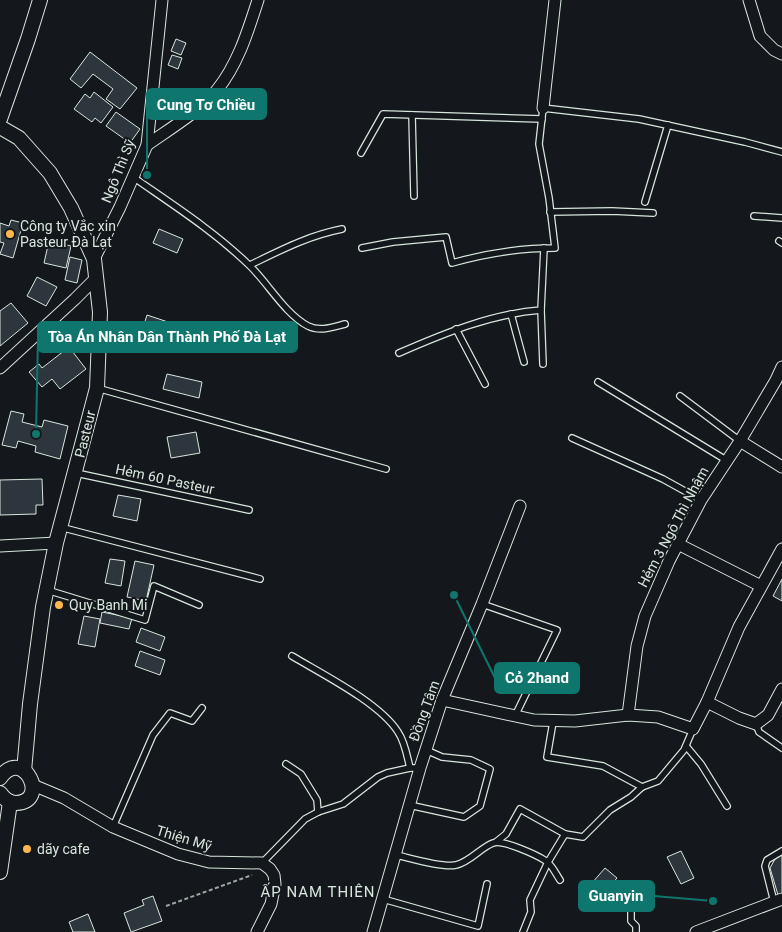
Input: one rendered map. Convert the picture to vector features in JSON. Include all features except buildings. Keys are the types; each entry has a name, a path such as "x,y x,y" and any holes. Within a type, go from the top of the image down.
{"street":[{"path":"0,119 40,0"},
{"name":"Ngô Thì Sỹ","path":"94,259 120,207 147,145 162,0"},
{"path":"147,145 199,107 216,92 229,74 243,44 258,0"},
{"path":"543,114 555,0"},
{"path":"749,0 760,36 774,50 782,54"},
{"name":"Pasteur","path":"0,127 19,138 50,173 71,208 94,259 100,312 97,388 56,543 47,590 30,704 24,771"},
{"path":"0,368 76,299 96,278"},
{"name":"Hẻm 3 Ngô Thì Nhậm","path":"628,715 637,646 645,616 678,544 701,500 740,441 782,367"},
{"path":"740,441 782,467"},
{"name":"Đồng Tâm","path":"373,932 409,805 415,768 426,750 442,700 520,506"},
{"path":"0,546 56,543"},
{"path":"678,544 761,586"},
{"path":"442,700 514,716 553,722 628,715 658,717 693,729 707,702 739,627 782,549"},
{"path":"707,702 756,724 768,715 782,689"},
{"path":"0,778 13,768 24,771 32,779 33,785 30,795 26,800 15,803 5,797 0,872"},
{"name":"Thiện Mỹ","path":"33,785 64,798 113,827 178,854 209,862 266,866"},
{"path":"257,932 271,904 275,884 274,875 266,866"},
{"path":"696,932 778,901"}],"lane":[{"path":"361,153 383,114 543,114 639,119 782,152"},
{"path":"362,248 393,242 446,237 452,263 484,254 555,248 539,144 543,114"},
{"path":"412,115 414,196"},
{"path":"645,202 668,125"},
{"path":"133,177 202,224 250,266 297,319 310,327 324,329 345,324"},
{"path":"550,212 612,211 653,213"},
{"path":"754,216 782,218"},
{"path":"250,266 290,245 317,234 342,229"},
{"path":"543,364 541,310 544,248"},
{"path":"400,353 456,328 511,314 541,310"},
{"path":"511,314 524,362"},
{"path":"456,328 485,384"},
{"path":"598,382 726,460"},
{"path":"97,388 386,469"},
{"path":"680,396 740,441"},
{"path":"572,438 663,479 701,500"},
{"name":"Hẻm 60 Pasteur","path":"76,473 249,510"},
{"path":"60,527 260,579"},
{"path":"47,590 146,620 154,586 199,605"},
{"path":"482,604 557,630 514,716"},
{"path":"266,866 305,819 318,812 343,804 378,777 387,773 415,768 398,731 384,716 362,698 292,656"},
{"path":"113,827 153,735 170,713 192,721 202,708"},
{"path":"553,722 547,757 603,766 642,787"},
{"path":"756,724 759,732 782,748"},
{"path":"396,855 439,864 456,865 471,858 506,834 520,809 565,834 583,836 610,810 631,797 642,787 658,781 684,750 693,729"},
{"path":"686,746 701,764 726,806"},
{"path":"409,805 464,817 480,806 490,769 471,760 442,758 426,750"},
{"path":"286,764 301,774 317,800 318,812"},
{"path":"523,932 531,912 530,900 548,862 565,834"},
{"path":"496,842 504,842 548,862 560,880"},
{"path":"778,901 765,866 767,860 782,851"},
{"path":"383,899 478,926 487,884"},
{"path":"621,886 631,901 631,920 636,926 636,932"}],"path":[{"path":"166,906 266,866"}],"place":[{"name":"Cung Tơ Chiều","path":"147,175"},
{"name":"Công ty Vắc xin Pasteur Đà Lạt","path":"10,234"},
{"name":"Tòa Án Nhân Dân Thành Phố Đà Lạt","path":"36,434"},
{"name":"Cỏ 2hand","path":"454,595"},
{"name":"Quy Banh Mi","path":"59,605"},
{"name":"dãy cafe","path":"27,849"},
{"name":"Guanyin","path":"713,901"}],"district":[{"name":"ẤP NAM THIÊN","path":"318,892"}]}
